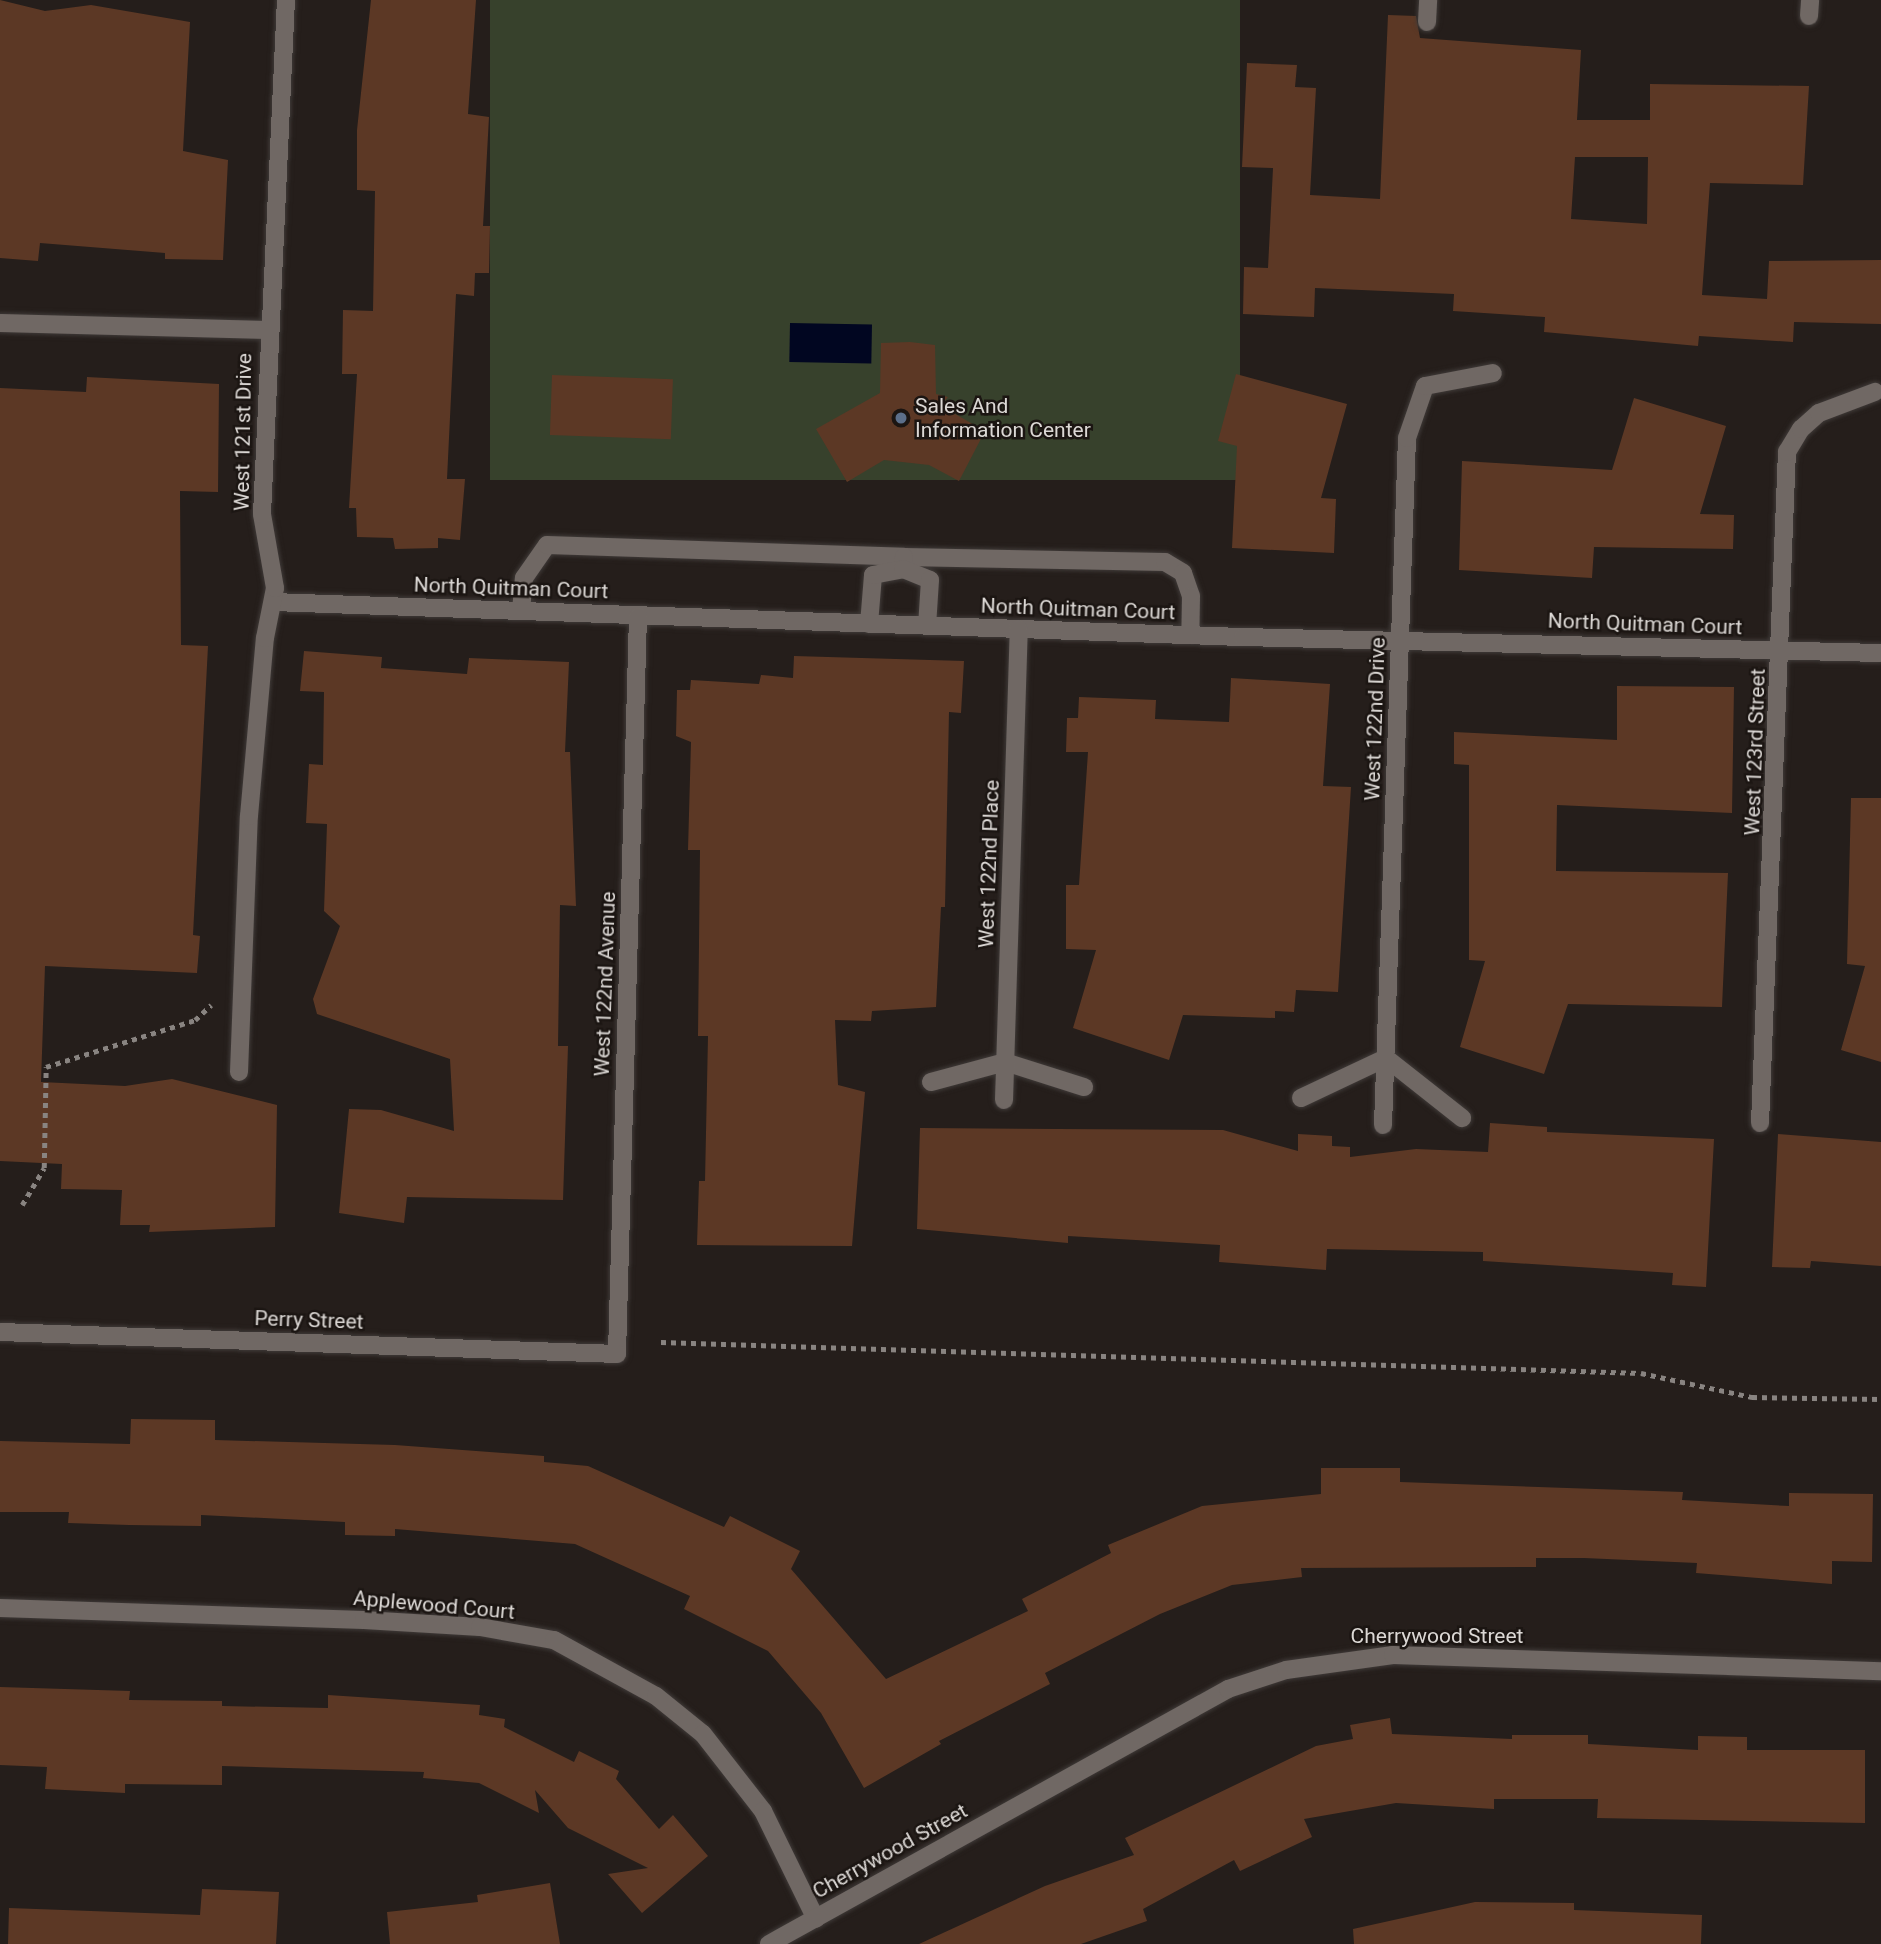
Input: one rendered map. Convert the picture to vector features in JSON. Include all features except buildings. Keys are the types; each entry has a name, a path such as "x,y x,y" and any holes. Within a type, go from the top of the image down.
{"street":[{"name":"West 121st Drive","path":"239,1072 249,816 265,638 274,602 271,549 262,514 268,330 286,0"},
{"path":"1427,22 1428,0"},
{"path":"0,323 268,330"},
{"name":"West 122nd Drive","path":"1383,1125 1407,438 1415,407 1426,386 1493,373"},
{"name":"West 123rd Street","path":"1760,1124 1782,650 1787,452 1801,429 1819,413 1875,392"},
{"path":"521,611 524,578 547,545 904,563 1165,562 1183,573 1191,596 1190,635"},
{"path":"869,624 873,575 904,563"},
{"path":"904,563 930,580 927,626"},
{"name":"North Quitman Court","path":"274,602 1190,635 1881,653"},
{"name":"West 122nd Avenue","path":"617,1354 638,616"},
{"name":"West 122nd Place","path":"1004,1100 1019,629"},
{"path":"1301,1098 1386,1058 1462,1118"},
{"path":"932,1082 1005,1062 1084,1087"},
{"name":"Perry Street","path":"0,1332 617,1354"},
{"name":"Applewood Court","path":"0,1608 480,1627 554,1640 656,1696 703,1734 763,1811 816,1919"},
{"name":"Cherrywood Street","path":"769,1944 1228,1689 1286,1670 1392,1655 1881,1671"}],"path":[{"path":"22,1205 44,1168 46,1067 195,1020 212,1005"},
{"path":"661,1342 1642,1373 1752,1397 1881,1399"}],"green space":[{"path":"490,0 1240,0 1240,480 490,480"}],"water":[{"path":"790,323 872,324 871,363 789,362"}],"place":[{"name":"Sales And Information Center","path":"901,418"}]}
